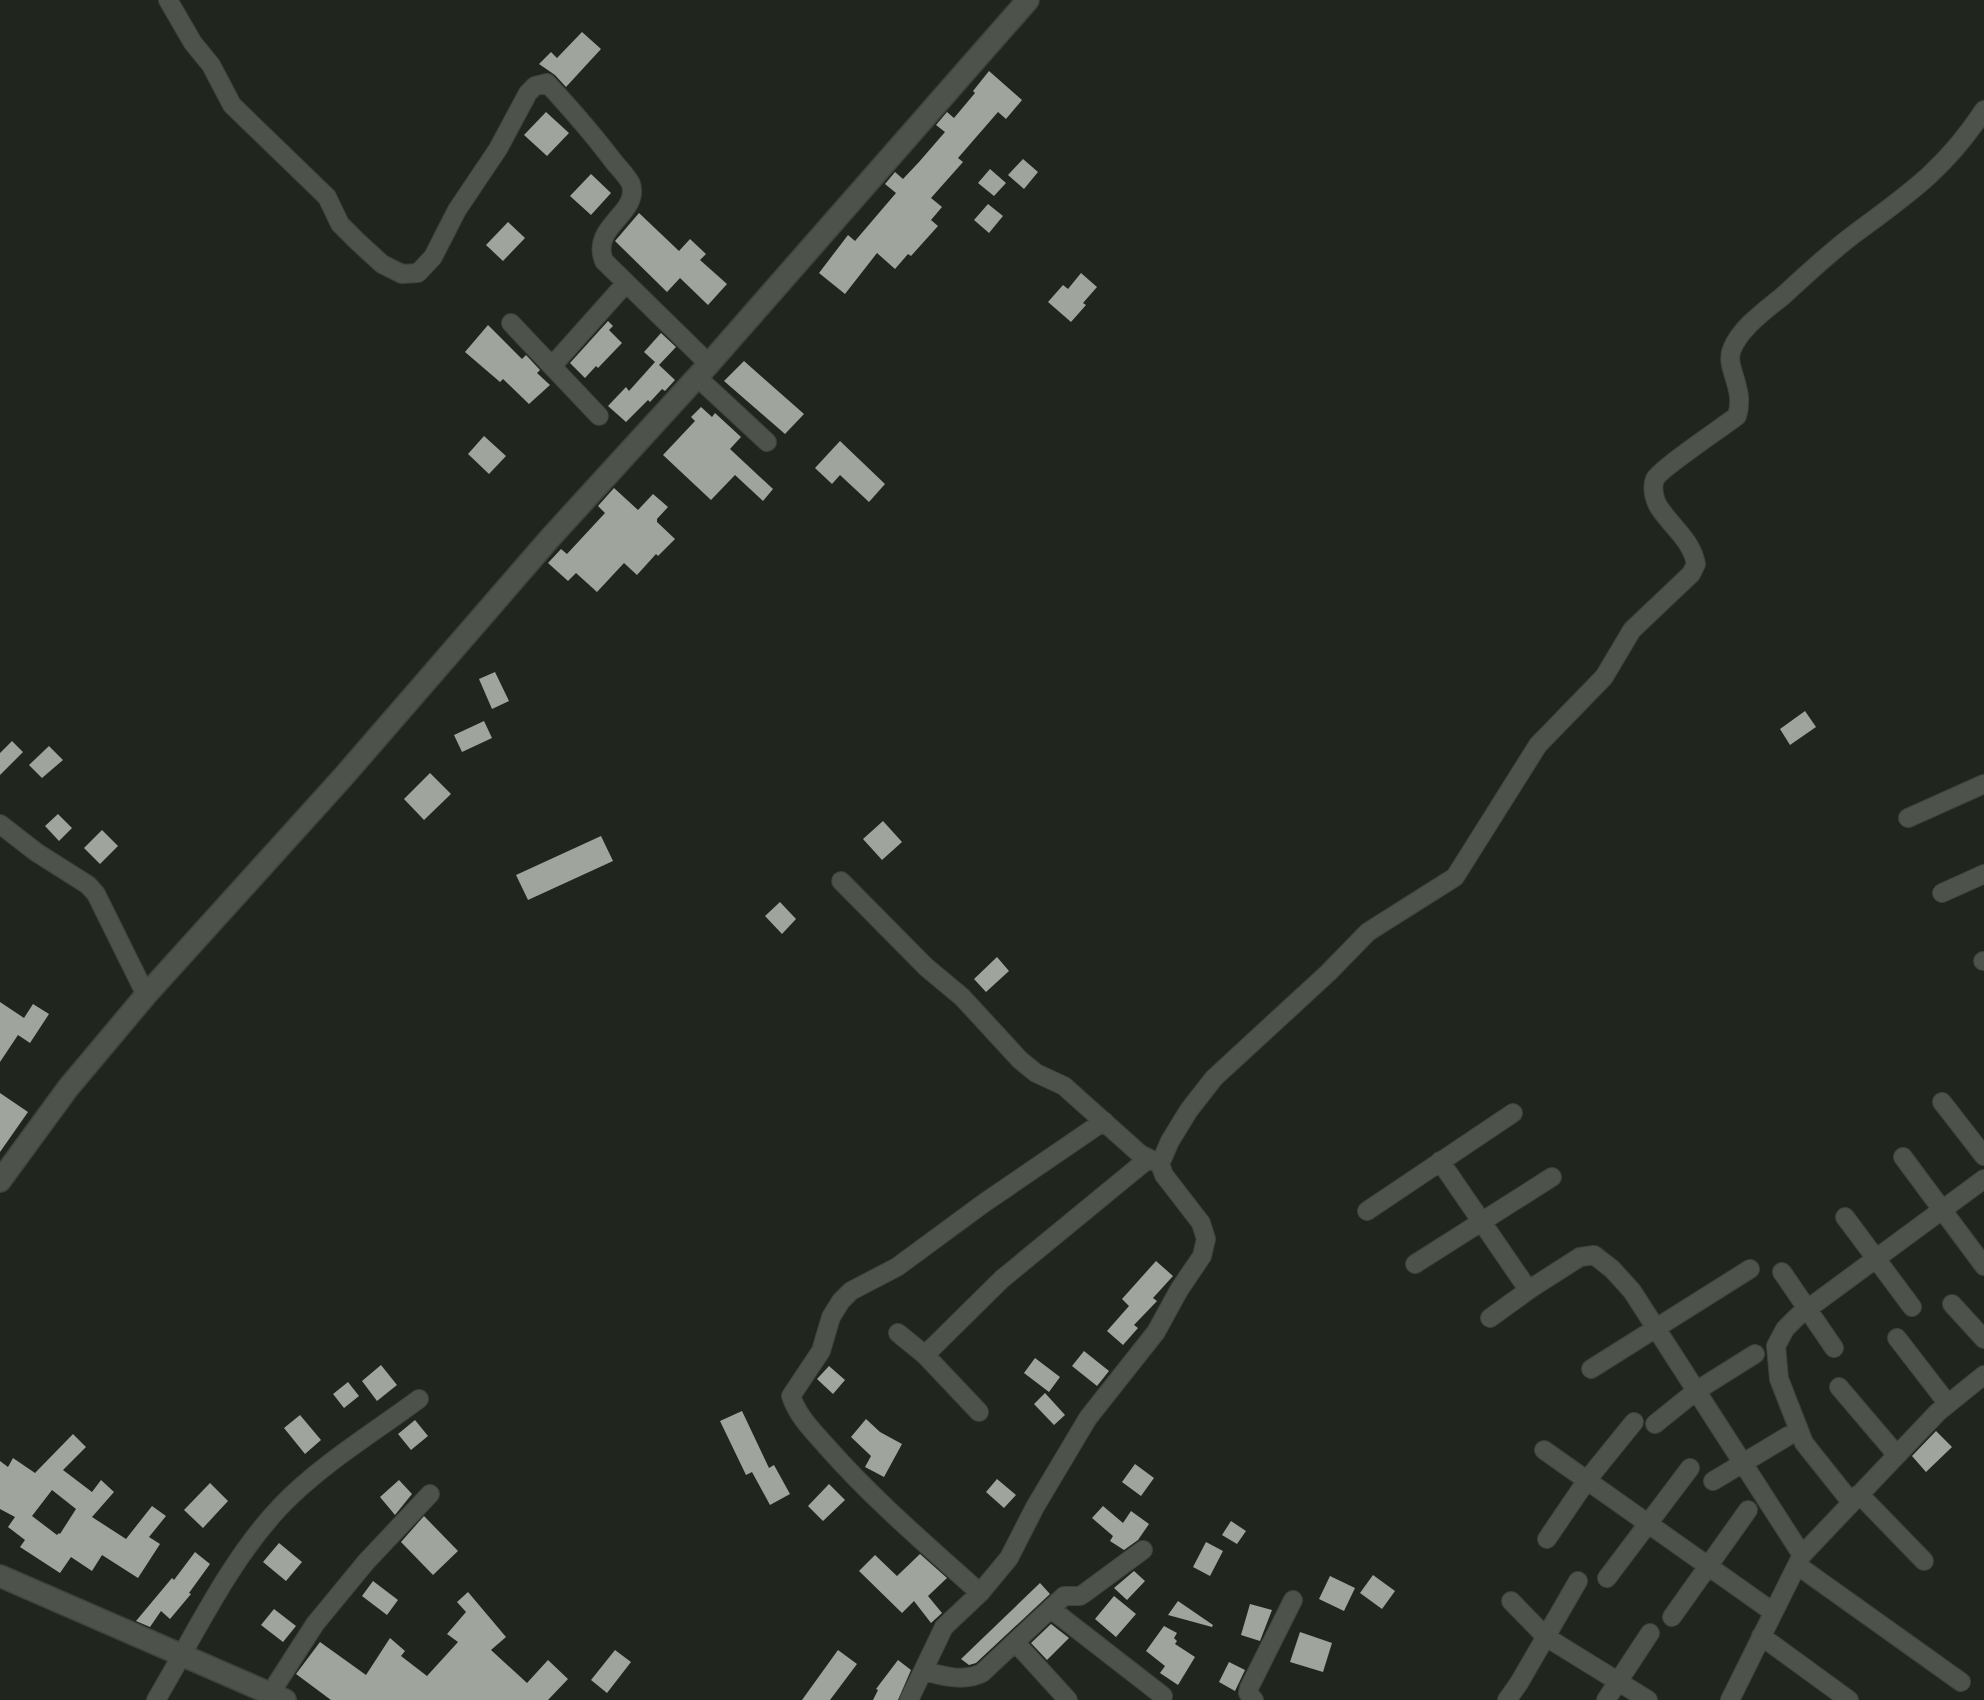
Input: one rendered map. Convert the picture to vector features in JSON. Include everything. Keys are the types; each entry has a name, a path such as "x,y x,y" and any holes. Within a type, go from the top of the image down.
{"street":[{"path":"168,0 193,43 211,65 232,105 327,197 340,224 357,241 382,264 402,274 418,272 433,257 457,210 498,149 528,93 535,86 547,83 586,124 631,184 628,205 602,239 599,249 604,261 767,442"},
{"path":"0,1181 68,1088 146,995 344,776 551,537 703,371 1028,0"},
{"path":"925,1355 1002,1279 1154,1162 1189,1110 1224,1069 1319,982 1352,947 1375,927 1455,877 1538,745 1604,677 1632,630 1691,574 1696,564 1693,550 1659,508 1654,494 1655,480 1665,468 1737,416 1741,404 1739,385 1729,359 1738,339 1815,266 1922,184 1972,129 1984,110"},
{"path":"552,366 626,283"},
{"path":"511,323 599,416"},
{"path":"1908,818 1984,784"},
{"path":"0,824 36,852 88,885 96,894 146,995"},
{"path":"1942,893 1984,874"},
{"path":"841,881 926,967 962,998 1020,1060 1036,1073 1064,1086 1154,1162 1201,1223 1206,1239 1202,1256 1156,1332 1088,1418 1035,1507 1009,1558 980,1593 944,1627 909,1700"},
{"path":"1942,1102 1984,1156"},
{"path":"1367,1211 1513,1113"},
{"path":"980,1593 855,1478 799,1415 791,1396 821,1351 831,1317 841,1300 851,1291 897,1267 1104,1121"},
{"path":"1903,1157 1984,1266"},
{"path":"1440,1161 1522,1282 1532,1287"},
{"path":"1415,1264 1552,1177"},
{"path":"1924,1561 1855,1498 1804,1443 1779,1380 1776,1346 1785,1329 1808,1309 1984,1179"},
{"path":"1844,1217 1912,1307"},
{"path":"1490,1318 1580,1257 1594,1255 1612,1269 1632,1291 1742,1462 1800,1560 1961,1682"},
{"path":"1591,1370 1750,1269"},
{"path":"1782,1272 1834,1348"},
{"path":"1952,1304 1984,1339"},
{"path":"898,1334 925,1355 979,1412"},
{"path":"1897,1338 1948,1404"},
{"path":"1655,1424 1696,1391 1755,1354"},
{"path":"1730,1700 1800,1560 1896,1454 1948,1404 1984,1375"},
{"path":"1839,1387 1896,1454"},
{"path":"156,1700 242,1553 280,1507 315,1476 419,1399"},
{"path":"1547,1539 1587,1480 1634,1422"},
{"path":"1713,1481 1788,1436"},
{"path":"1544,1450 1773,1612"},
{"path":"1607,1578 1690,1468"},
{"path":"0,1576 277,1697 315,1623 366,1562 430,1494"},
{"path":"1672,1617 1748,1510"},
{"path":"924,1671 949,1677 975,1676 1016,1643 1064,1596 1080,1596 1143,1550"},
{"path":"1507,1700 1578,1581"},
{"path":"1254,1700 1248,1693 1249,1688 1293,1601"},
{"path":"1511,1601 1546,1637 1648,1700"},
{"path":"1051,1609 1163,1696"},
{"path":"1606,1700 1650,1633"},
{"path":"1761,1636 1849,1700"},
{"path":"1016,1643 1068,1700"}],"building":[{"path":"582,32 601,49 566,87 539,64 551,52 557,58"},
{"path":"989,71 1022,100 1006,119 998,112 958,158 963,162 931,198 942,207 931,220 938,226 911,256 908,254 895,269 877,253 845,294 819,273 848,235 855,241 896,193 885,184 895,172 903,179 919,162 945,132 936,125 947,112 954,118"},
{"path":"546,112 569,133 547,156 524,135"},
{"path":"1023,159 1038,172 1024,189 1008,175"},
{"path":"990,169 1006,183 994,196 978,183"},
{"path":"591,174 611,193 591,215 570,196"},
{"path":"988,204 1003,216 989,233 974,220"},
{"path":"639,213 679,251 690,239 706,254 700,260 727,284 708,305 680,278 667,292 615,241"},
{"path":"508,222 525,238 503,261 486,245"},
{"path":"1081,273 1097,287 1071,322 1048,302 1063,285 1068,289"},
{"path":"608,321 613,326 609,330 622,343 585,378 570,363"},
{"path":"488,325 522,359 526,355 540,370 537,373 550,385 529,404 503,379 500,382 465,352"},
{"path":"661,333 676,347 659,365 675,380 665,391 662,389 650,402 648,400 626,422 608,406 626,387 629,391 655,362 644,352"},
{"path":"744,361 804,414 785,434 724,381"},
{"path":"701,407 712,417 715,413 741,437 730,449 773,489 763,501 735,475 711,500 663,455 695,421 691,417"},
{"path":"484,436 506,456 489,474 468,454"},
{"path":"840,441 885,484 869,502 840,475 832,484 815,468"},
{"path":"614,488 638,510 653,494 668,507 657,522 675,539 658,556 656,554 637,575 624,563 597,592 576,573 568,581 548,563 561,549 567,554 605,513 598,506"},
{"path":"495,672 509,701 492,709 479,679"},
{"path":"1805,711 1816,727 1790,745 1780,729"},
{"path":"484,721 492,738 462,752 454,735"},
{"path":"12,741 23,752 0,775 0,753"},
{"path":"49,746 63,760 42,778 29,765"},
{"path":"430,773 451,794 424,820 404,799"},
{"path":"58,814 72,828 59,841 45,826"},
{"path":"883,821 902,842 882,860 863,839"},
{"path":"102,830 118,846 100,864 84,848"},
{"path":"601,836 613,861 528,900 516,875"},
{"path":"780,902 796,919 782,934 765,916"},
{"path":"997,957 1009,971 986,992 974,979"},
{"path":"0,1002 24,1018 33,1004 49,1014 30,1043 18,1035 0,1062"},
{"path":"0,1093 28,1112 0,1152"},
{"path":"1156,1261 1173,1276 1153,1298 1157,1301 1134,1325 1138,1328 1123,1345 1107,1331 1129,1306 1122,1299"},
{"path":"1084,1351 1109,1371 1097,1386 1072,1366"},
{"path":"1035,1358 1060,1377 1049,1392 1024,1373"},
{"path":"381,1365 397,1385 377,1401 362,1381"},
{"path":"829,1366 845,1380 833,1394 817,1379"},
{"path":"348,1382 359,1396 344,1408 333,1394"},
{"path":"1045,1393 1065,1415 1054,1425 1034,1404"},
{"path":"742,1411 769,1468 774,1465 790,1494 770,1505 752,1472 746,1475 720,1421"},
{"path":"300,1415 321,1440 305,1454 284,1428"},
{"path":"866,1419 880,1432 902,1444 884,1477 865,1467 871,1456 851,1437"},
{"path":"415,1420 428,1436 411,1450 398,1434"},
{"path":"1936,1431 1952,1447 1926,1472 1912,1456"},
{"path":"73,1434 86,1447 63,1470 92,1492 101,1480 114,1492 92,1517 126,1539 152,1506 166,1516 149,1537 160,1544 138,1578 102,1555 92,1571 71,1557 60,1573 20,1547 25,1540 8,1527 15,1517 0,1509 0,1461 8,1467 13,1458 35,1473","holes":["52,1490 76,1509 57,1535 32,1516"]},
{"path":"1135,1464 1154,1478 1141,1496 1122,1482"},
{"path":"997,1479 1016,1495 1004,1508 986,1492"},
{"path":"399,1480 412,1494 395,1515 380,1497"},
{"path":"210,1483 228,1501 203,1528 184,1510"},
{"path":"829,1484 845,1500 823,1521 808,1506"},
{"path":"1103,1506 1123,1523 1131,1511 1149,1524 1138,1540 1124,1550 1110,1541 1113,1536 1092,1518"},
{"path":"424,1516 458,1551 433,1575 401,1542"},
{"path":"1231,1521 1246,1531 1237,1544 1222,1535"},
{"path":"1206,1542 1223,1551 1210,1576 1193,1567"},
{"path":"279,1543 302,1562 286,1581 263,1562"},
{"path":"195,1552 210,1564 189,1593 191,1594 170,1619 161,1611 150,1627 136,1621 172,1578 174,1580"},
{"path":"920,1554 947,1578 928,1596 942,1613 931,1623 914,1601 902,1613 859,1571 875,1555 897,1576"},
{"path":"1134,1571 1145,1581 1127,1600 1114,1588"},
{"path":"1373,1575 1395,1591 1382,1609 1360,1593"},
{"path":"1330,1576 1355,1588 1344,1611 1319,1599"},
{"path":"373,1581 398,1600 387,1615 362,1596"},
{"path":"1040,1583 1050,1594 976,1663 969,1665 961,1659"},
{"path":"468,1592 506,1637 491,1650 527,1683 548,1660 568,1679 548,1700 331,1700 296,1674 320,1642 366,1675 390,1638 405,1651 401,1656 427,1676 458,1642 447,1634 466,1612 457,1602"},
{"path":"1114,1596 1136,1614 1116,1637 1095,1619"},
{"path":"1178,1601 1213,1625 1212,1627 1168,1615"},
{"path":"1250,1604 1272,1610 1260,1641 1241,1635"},
{"path":"274,1609 296,1626 283,1642 261,1625"},
{"path":"1051,1624 1069,1638 1047,1660 1031,1643"},
{"path":"1164,1626 1177,1633 1175,1644 1195,1657 1178,1685 1160,1673 1165,1666 1146,1651"},
{"path":"1300,1632 1332,1643 1323,1672 1290,1662"},
{"path":"615,1650 631,1662 607,1693 591,1680"},
{"path":"838,1650 857,1664 830,1700 802,1700"},
{"path":"898,1660 911,1670 898,1700 873,1700 878,1690 876,1689"},
{"path":"1229,1662 1245,1670 1235,1691 1219,1682"}]}
